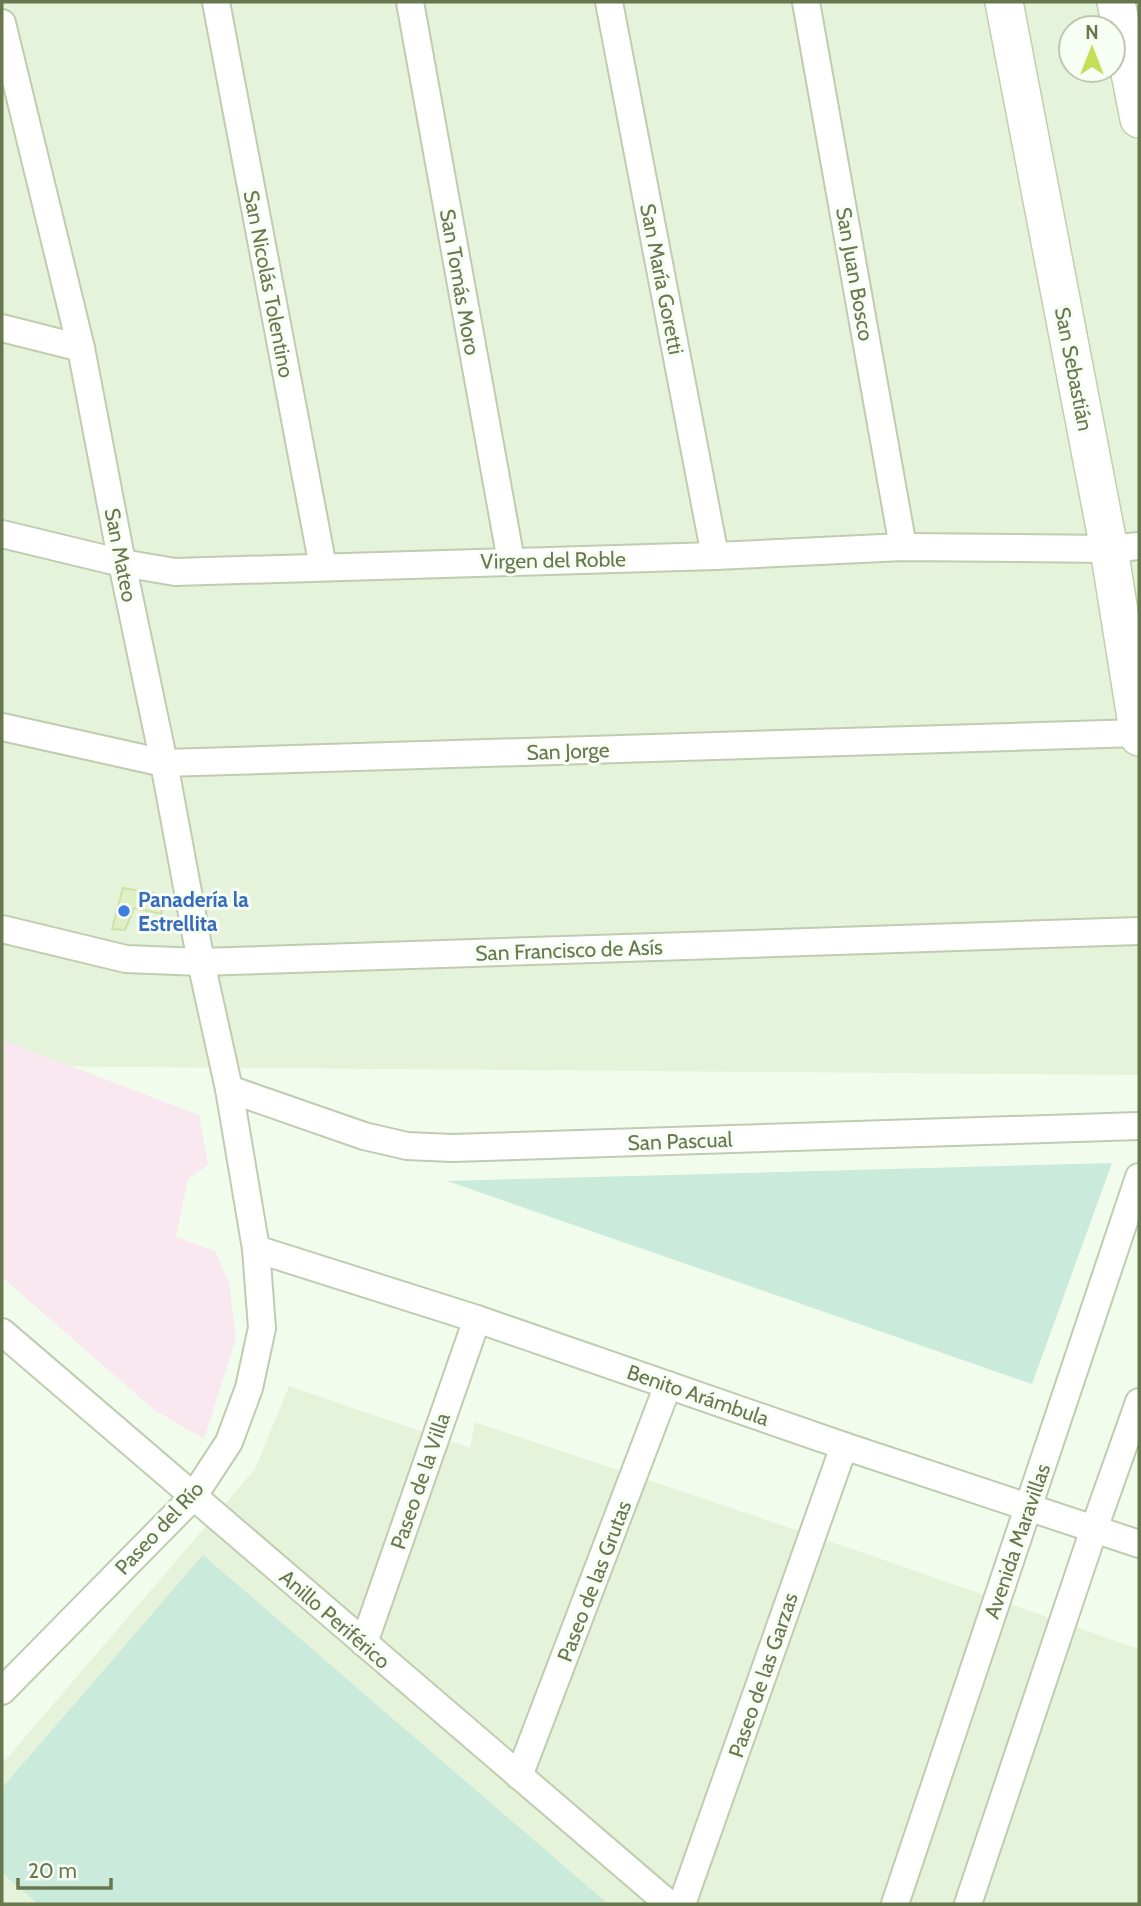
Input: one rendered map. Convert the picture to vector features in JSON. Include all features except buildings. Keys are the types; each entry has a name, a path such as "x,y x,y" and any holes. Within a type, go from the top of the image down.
{"main road":[{"name":"San Sebastián","path":"1003,2 1124,548 1139,735"},
{"path":"1116,2 1139,119"}],"street":[{"name":"San Nicolás Tolentino","path":"216,2 323,567"},
{"name":"San Tomás Moro","path":"410,2 511,562"},
{"name":"San María Goretti","path":"609,2 715,556"},
{"name":"San Juan Bosco","path":"806,2 903,547"},
{"name":"San Mateo","path":"2,23 81,348 201,962 229,1089"},
{"path":"2,328 81,348"},
{"name":"Virgen del Roble","path":"2,534 122,563 175,572 715,556 903,547 1124,548"},
{"name":"San Jorge","path":"2,727 164,764 1139,735"},
{"name":"San Francisco de Asís","path":"2,929 126,959 201,962 1139,931"},
{"name":"San Pascual","path":"229,1089 364,1136 407,1146 452,1148 1139,1126"},
{"name":"Paseo del Río","path":"2,1691 193,1497 229,1442 249,1388 262,1328 256,1248 229,1089"},
{"name":"Avenida Maravillas","path":"895,1904 1139,1177"},
{"name":"Benito Arámbula","path":"256,1248 1139,1544"},
{"name":"Paseo de la Villa","path":"364,1643 477,1320"},
{"name":"Anillo Periférico","path":"2,1332 668,1904"},
{"name":"Paseo de las Grutas","path":"519,1776 668,1385"},
{"path":"968,1904 1139,1402"},
{"name":"Paseo de las Garzas","path":"682,1904 844,1446"}],"shaded area":[{"path":"2,2 1139,2 1139,1075 2,1066"},
{"path":"2,1040 199,1115 208,1165 188,1179 176,1237 215,1251 229,1283 236,1338 204,1439 153,1409 2,1277"},
{"path":"1112,1163 1032,1384 447,1181"},
{"path":"289,1386 470,1448 475,1422 1139,1649 1139,1904 2,1904 2,1764 255,1469"},
{"path":"203,1555 608,1904 38,1904 2,1873 2,1788"}],"place":[{"name":"Panadería la Estrellita","path":"124,911"}]}
